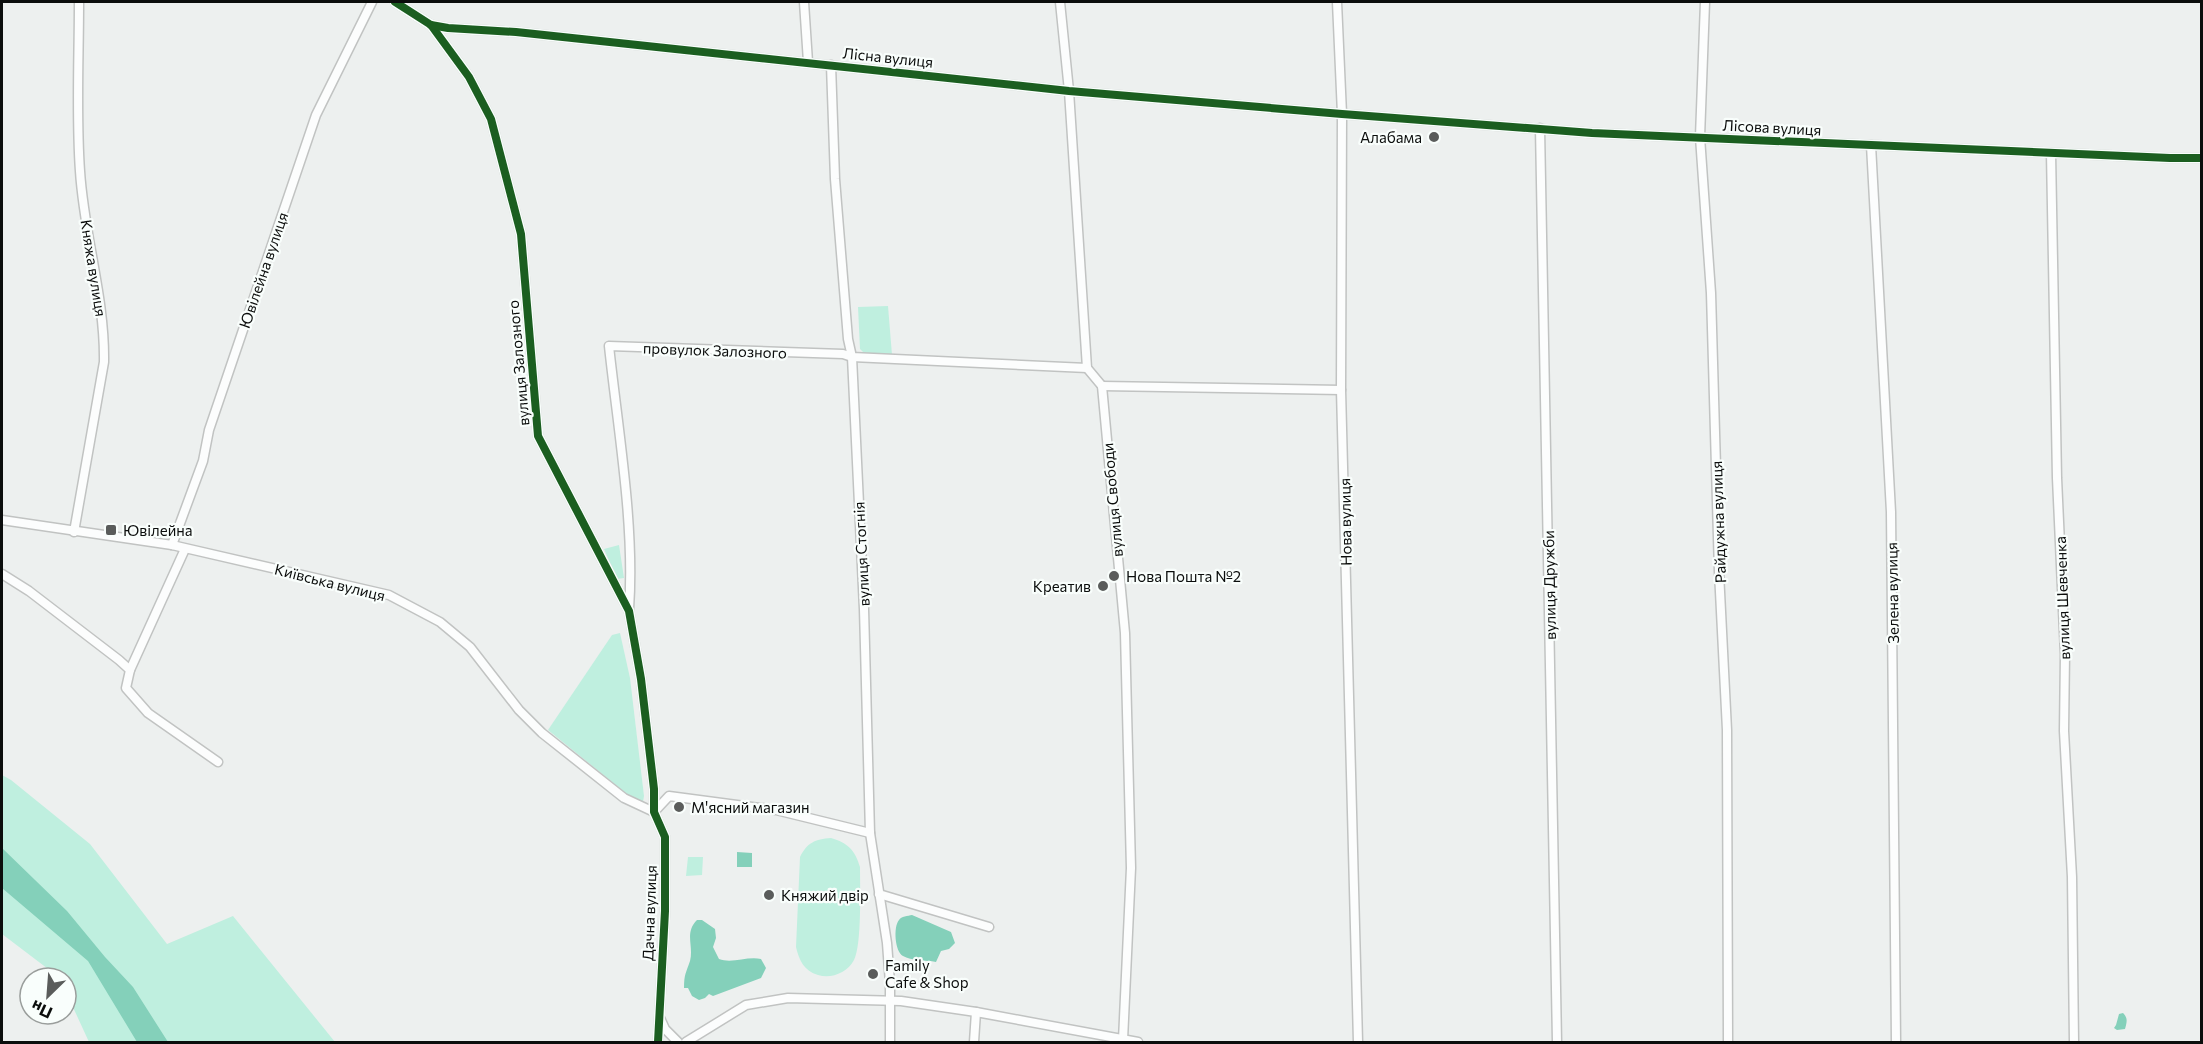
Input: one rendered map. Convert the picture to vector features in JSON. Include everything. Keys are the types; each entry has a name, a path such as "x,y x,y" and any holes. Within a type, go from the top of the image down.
{"street":[{"name":"Княжа вулиця","path":"74,532 104,362 105,338 80,172 79,2"},
{"name":"Ювілейна вулиця","path":"172,545 203,462 209,430 316,115 372,2"},
{"name":"вулиця Залозного","path":"394,2 431,25 470,77 491,119 521,234 538,436 629,611 654,789 654,812"},
{"path":"804,2 808,62"},
{"path":"1060,2 1069,91 1087,368 1102,386 1341,390"},
{"name":"Нова вулиця","path":"1337,2 1342,114 1341,390 1358,1042"},
{"name":"Райдужна вулиця","path":"1705,2 1700,138 1711,293 1719,572 1727,730 1728,1042"},
{"name":"Лісна вулиця","path":"431,25 808,62 1069,91 1342,114"},
{"name":"вулиця Стогнія","path":"831,65 835,179 848,339 852,357 864,609 870,834 887,943 890,1042"},
{"name":"Лісова вулиця","path":"1342,114 1592,133 2202,158"},
{"name":"вулиця Дружби","path":"1540,128 1557,1042"},
{"name":"Зелена вулиця","path":"1871,145 1891,512 1896,1042"},
{"name":"вулиця Шевченка","path":"2051,153 2057,478 2065,654 2064,731 2072,877 2074,1042"},
{"name":"провулок Залозного","path":"629,611 631,579 626,501 609,346 843,354 852,357 1087,368"},
{"name":"вулиця Свободи","path":"1102,386 1125,633 1131,868 1123,1040"},
{"name":"Київська вулиця","path":"2,520 172,545 389,595 440,622 470,647 519,710 542,733 624,798 654,812"},
{"path":"185,549 130,670 126,688 148,713 218,762"},
{"path":"2,574 55,610 130,670"},
{"path":"654,812 669,796 776,810 870,834"},
{"name":"Дачна вулиця","path":"654,812 665,837 665,911 658,1042"},
{"path":"879,894 988,927"},
{"path":"686,1042 746,1005 788,998 889,1000 976,1012 1138,1042"},
{"path":"974,1042 976,1012"},
{"path":"659,1018 673,1037"},
{"path":"658,1042 663,1035 694,1036"}],"shaded area":[{"path":"888,306 892,355 865,354 860,349 858,307"},
{"path":"619,545 624,578 617,579 604,549"},
{"path":"620,633 630,678 644,796 643,802 638,803 548,730 612,635"},
{"path":"2,775 90,844 167,944 233,916 335,1042 89,1042 78,1018 78,966 44,966 2,934"},
{"path":"831,838 850,848 860,867 859,929 857,953 851,965 838,974 823,976 806,968 796,947 800,857 812,843 820,839"},
{"path":"2,848 67,911 133,987 168,1042 137,1042 88,961 2,888"},
{"path":"737,852 752,853 752,867 737,867"},
{"path":"688,857 703,857 702,875 686,876"},
{"path":"912,915 951,932 955,943 949,949 941,951 936,962 914,960 900,954 897,945 897,923 901,918"},
{"path":"697,920 702,920 715,929 716,938 713,947 719,959 729,961 761,959 766,968 761,978 713,996 709,994 699,1000 692,996 688,988 684,988 684,983 691,955 691,930"},
{"path":"2123,1013 2127,1020 2125,1029 2117,1030 2114,1028 2119,1014"}],"cycle path":[{"path":"395,2 431,25 469,77 491,119 521,234 538,436 629,611 641,679 654,789 654,812 665,837 665,911 658,1042"},
{"path":"431,25 1069,91 1592,133 2202,158"}],"place":[{"name":"Алабама","path":"1434,137"},
{"name":"Ювілейна","path":"111,530"},
{"name":"Нова Пошта №2","path":"1114,576"},
{"name":"Креатив","path":"1103,586"},
{"name":"М'ясний магазин","path":"679,807"},
{"name":"Княжий двір","path":"769,895"},
{"name":"Family Cafe & Shop","path":"873,974"}]}
